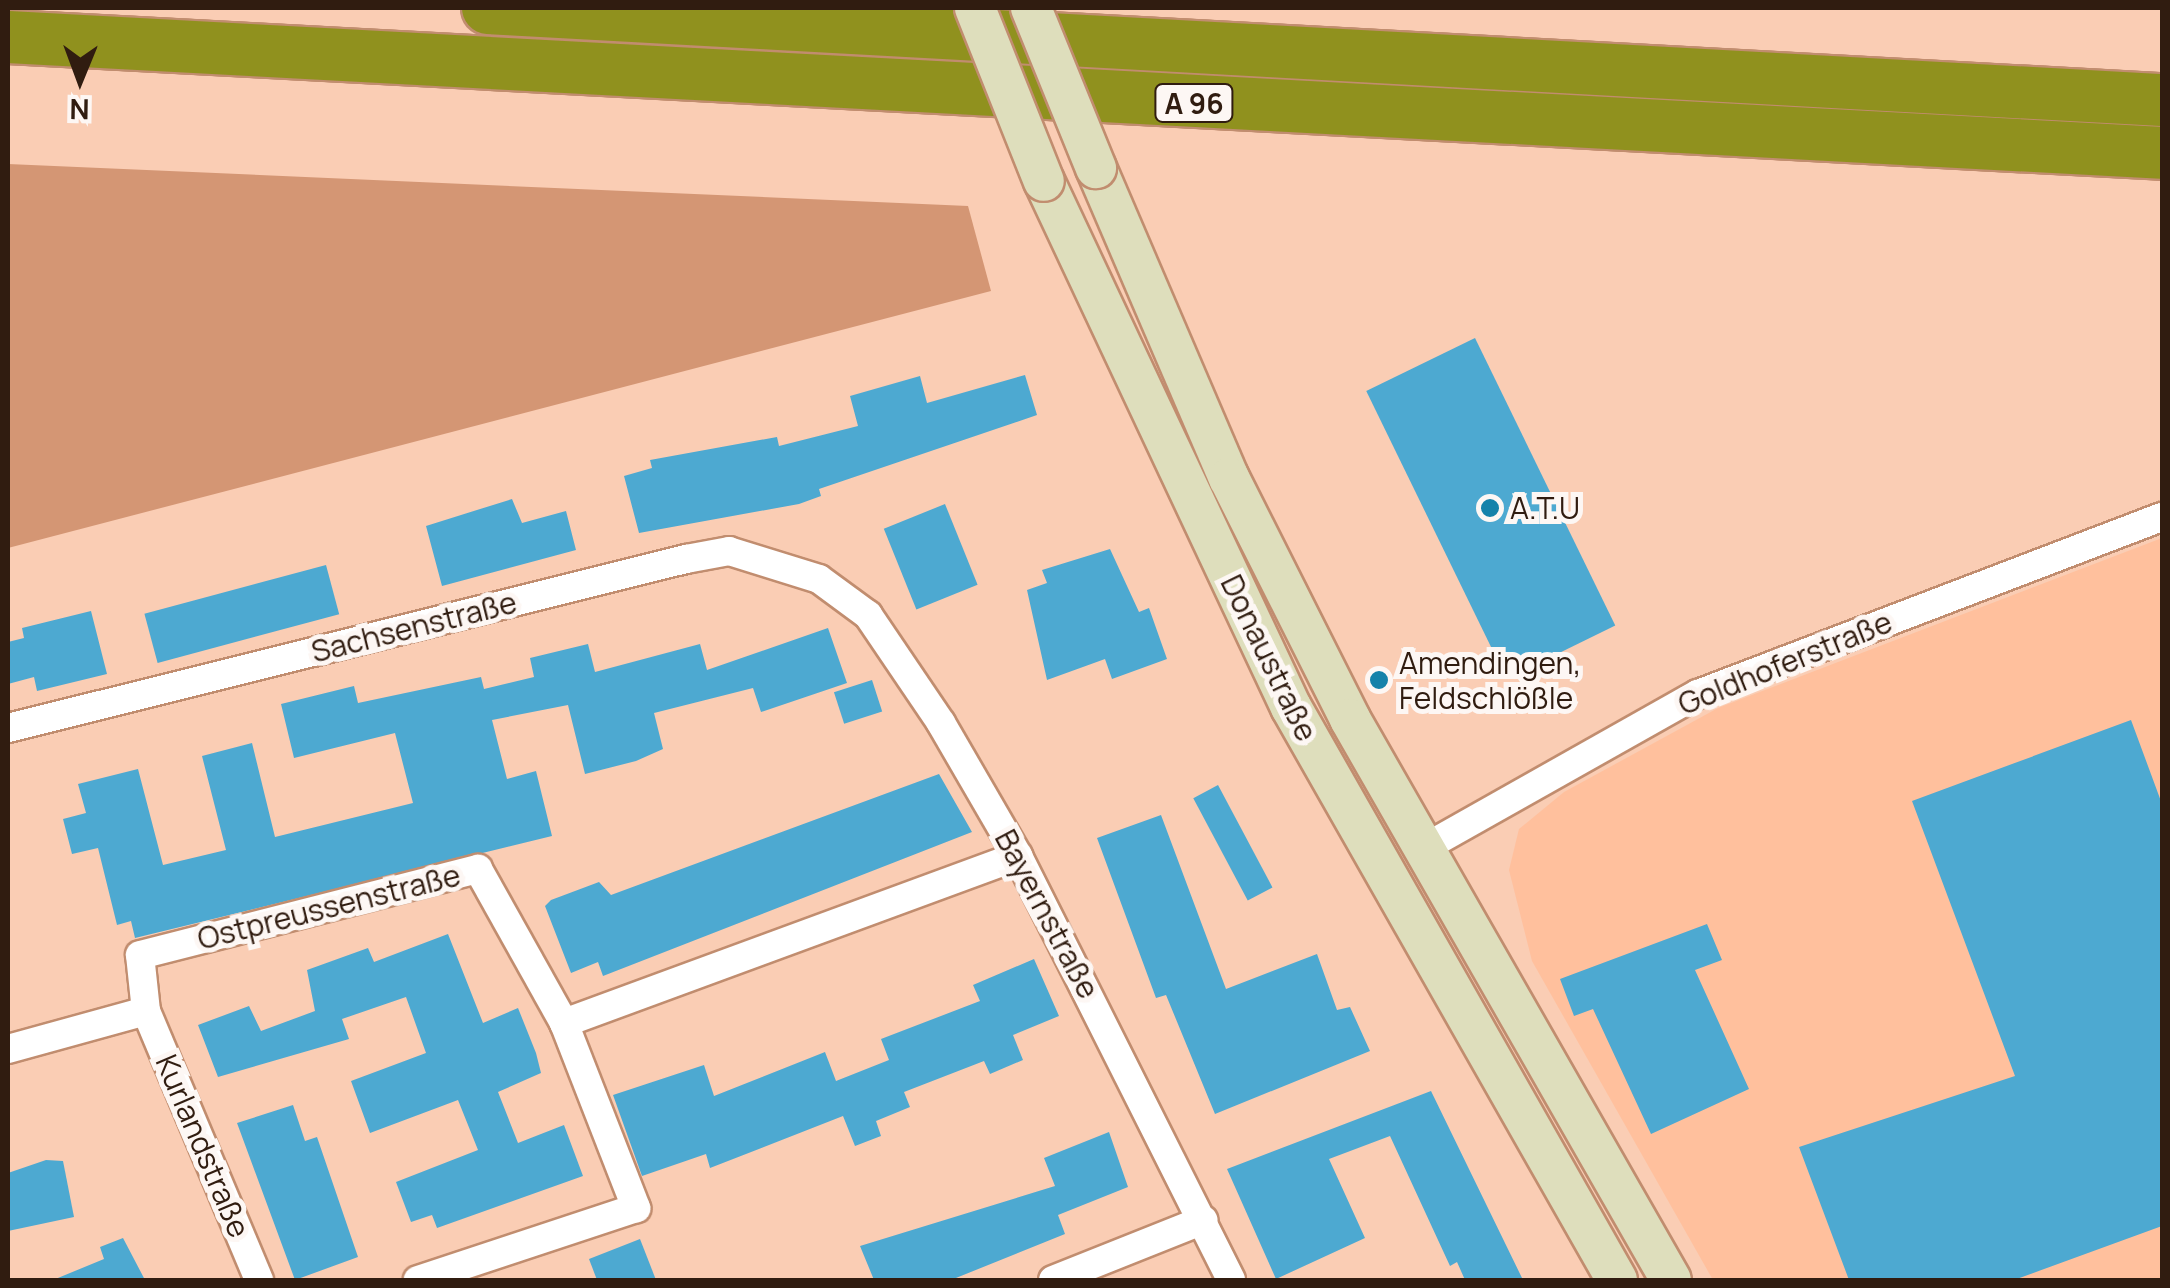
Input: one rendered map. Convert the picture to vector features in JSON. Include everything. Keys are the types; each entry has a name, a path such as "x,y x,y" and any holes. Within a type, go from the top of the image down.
{"highway":[{"name":"A 96","path":"488,8 2162,100"},
{"name":"A 96","path":"8,37 2162,154"}],"street":[{"name":"Donaustraße","path":"976,8 1044,181 1290,707 1616,1280"},
{"name":"Donaustraße","path":"1031,8 1229,478 1426,848 1672,1280"},
{"name":"Goldhoferstraße","path":"1426,848 1698,694 2162,517"},
{"name":"Sachsenstraße","path":"8,728 729,551 819,579"},
{"name":"Bayernstraße","path":"819,579 868,615 1018,856 1231,1280"},
{"path":"418,1280 636,1208 564,1023 1018,856"},
{"name":"Ostpreussenstraße","path":"146,1012 140,956 478,869 564,1023"},
{"path":"8,1049 146,1012"},
{"name":"Kurlandstraße","path":"146,1012 260,1280"},
{"path":"1053,1280 1204,1220"}],"shaded area":[{"path":"8,164 968,206 991,291 8,548"},
{"path":"2162,538 2162,1280 1713,1280 1532,961 1509,870 1519,829 1564,792 1718,708"}],"building":[{"name":"A.T.U","path":"1475,338 1615,626 1507,679 1366,391"},
{"path":"1025,375 1037,415 819,489 821,496 799,504 639,533 624,476 652,468 650,460 777,437 779,446 858,426 850,396 920,376 927,403"},
{"path":"512,499 522,523 566,511 576,550 442,586 426,526"},
{"path":"945,504 978,585 916,609 884,529"},
{"path":"1110,549 1139,612 1149,608 1167,659 1112,679 1105,659 1047,680 1027,590 1047,583 1042,570"},
{"path":"326,565 339,614 158,663 144,614"},
{"path":"91,611 107,674 37,691 34,677 8,684 8,642 24,638 22,628"},
{"path":"828,628 847,683 761,712 753,688 654,713 663,749 636,761 585,774 568,705 492,720 507,779 536,771 552,836 135,938 131,921 117,925 98,848 72,854 63,819 86,813 78,784 138,769 163,865 226,850 202,756 252,743 275,837 413,803 395,733 294,758 281,704 354,686 358,703 481,677 484,689 534,677 530,658 588,644 595,672 700,644 707,670"},
{"path":"872,680 882,711 844,724 834,692"},
{"path":"2131,720 2162,804 2162,1226 2014,1280 1849,1280 1799,1147 2015,1076 1912,801"},
{"path":"939,774 972,832 603,976 598,962 571,973 545,906 551,900 599,882 611,895"},
{"path":"1218,785 1272,887 1248,901 1193,798"},
{"path":"1161,815 1226,989 1317,954 1337,1010 1350,1007 1370,1051 1215,1114 1166,995 1156,998 1097,838"},
{"path":"1707,924 1722,960 1695,970 1749,1089 1651,1134 1593,1009 1574,1016 1560,979"},
{"path":"448,934 483,1023 518,1008 536,1053 541,1073 498,1092 518,1143 564,1125 583,1176 437,1228 432,1215 411,1222 396,1182 478,1150 458,1100 370,1133 351,1081 426,1053 406,997 342,1019 349,1039 218,1077 198,1025 249,1006 261,1031 315,1011 307,970 368,948 374,962"},
{"path":"1034,959 1059,1016 1013,1035 1023,1060 990,1074 984,1061 904,1092 910,1107 876,1121 881,1136 855,1146 843,1116 710,1168 706,1154 642,1176 613,1095 704,1065 714,1096 825,1052 836,1081 889,1060 881,1039 980,1001 973,985"},
{"path":"1431,1091 1523,1280 1465,1280 1457,1262 1450,1266 1390,1136 1329,1159 1365,1238 1276,1279 1227,1169"},
{"path":"293,1105 305,1141 317,1137 358,1257 295,1280 237,1123"},
{"path":"1109,1132 1128,1187 1058,1215 1065,1234 951,1280 874,1280 860,1246 1055,1186 1044,1158"},
{"path":"46,1160 63,1161 74,1217 8,1231 8,1173"},
{"path":"123,1238 145,1280 53,1280 104,1259 100,1247"},
{"path":"640,1239 656,1280 597,1280 589,1259"}],"place":[{"name":"A.T.U","path":"1490,508"},
{"name":"Amendingen, Feldschlößle","path":"1379,680"}]}
